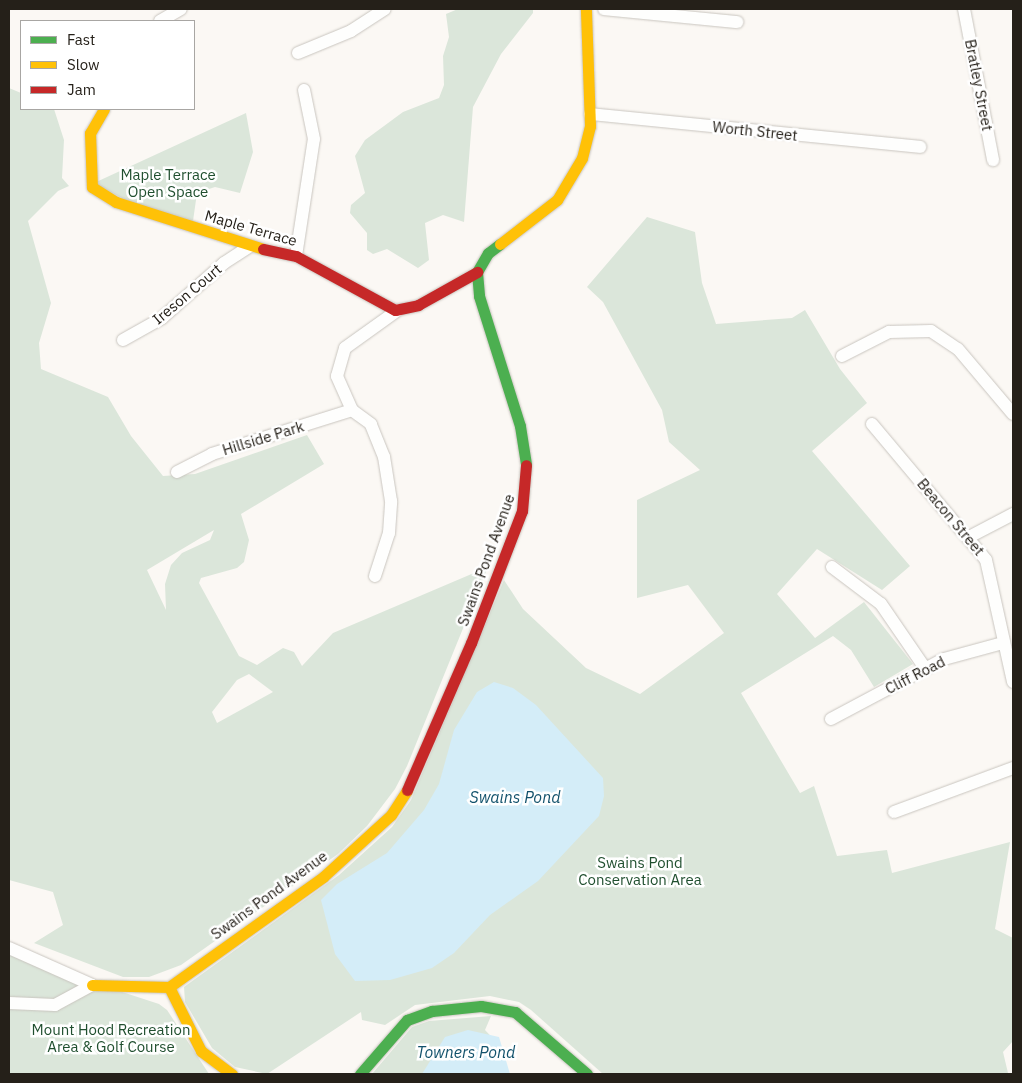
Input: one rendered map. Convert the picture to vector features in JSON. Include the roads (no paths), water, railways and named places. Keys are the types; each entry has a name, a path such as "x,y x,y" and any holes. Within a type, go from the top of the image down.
{"street":[{"path":"298,53 351,31 385,9"},
{"path":"375,576 387,540 391,501 378,436 371,424 352,410 336,376 340,358 361,334 398,310 418,305 478,272 488,253 538,218 564,191 586,147 590,114 586,9"},
{"path":"604,9 737,22"},
{"name":"Bratley Street","path":"964,9 994,160"},
{"path":"161,20 175,10"},
{"path":"296,256 314,139 304,90"},
{"name":"Maple Terrace","path":"103,110 90,133 88,166 92,187 116,202 250,246 296,256 398,310"},
{"name":"Worth Street","path":"590,114 920,147"},
{"name":"Ireson Court","path":"123,340 162,318 224,263 250,246"},
{"name":"Swains Pond Avenue","path":"169,986 349,855 391,815 413,780 491,593 527,493 525,448 483,310 478,272"},
{"path":"842,356 889,332 931,331 958,349 1009,400 1013,414"},
{"name":"Hillside Park","path":"177,472 212,454 274,438 352,410"},
{"name":"Beacon Street","path":"872,424 969,537 992,577 1003,643 1013,682"},
{"path":"969,537 1013,514"},
{"path":"832,567 876,598 925,668"},
{"name":"Cliff Road","path":"832,719 925,668 966,651 1003,643"},
{"path":"894,812 1013,768"},
{"path":"9,948 92,985 169,986 201,1051 210,1062 232,1074"},
{"path":"9,1003 56,1005 92,985"},
{"path":"360,1074 407,1020 432,1011 481,1006 515,1012 587,1074"}],"water":[{"name":"Swains Pond","path":"494,682 513,688 536,705 603,778 604,796 599,816 538,881 490,915 454,953 432,968 390,980 355,981 335,954 321,900 337,884 387,853 424,810 439,784 454,730 477,692"},
{"name":"Towners Pond","path":"468,1030 499,1037 510,1074 422,1074 445,1037"}],"park label":[{"name":"Maple Terrace Open Space","path":"168,182"},
{"name":"Swains Pond Conservation Area","path":"640,870"},
{"name":"Mount Hood Recreation Area & Golf Course","path":"111,1038"}]}
